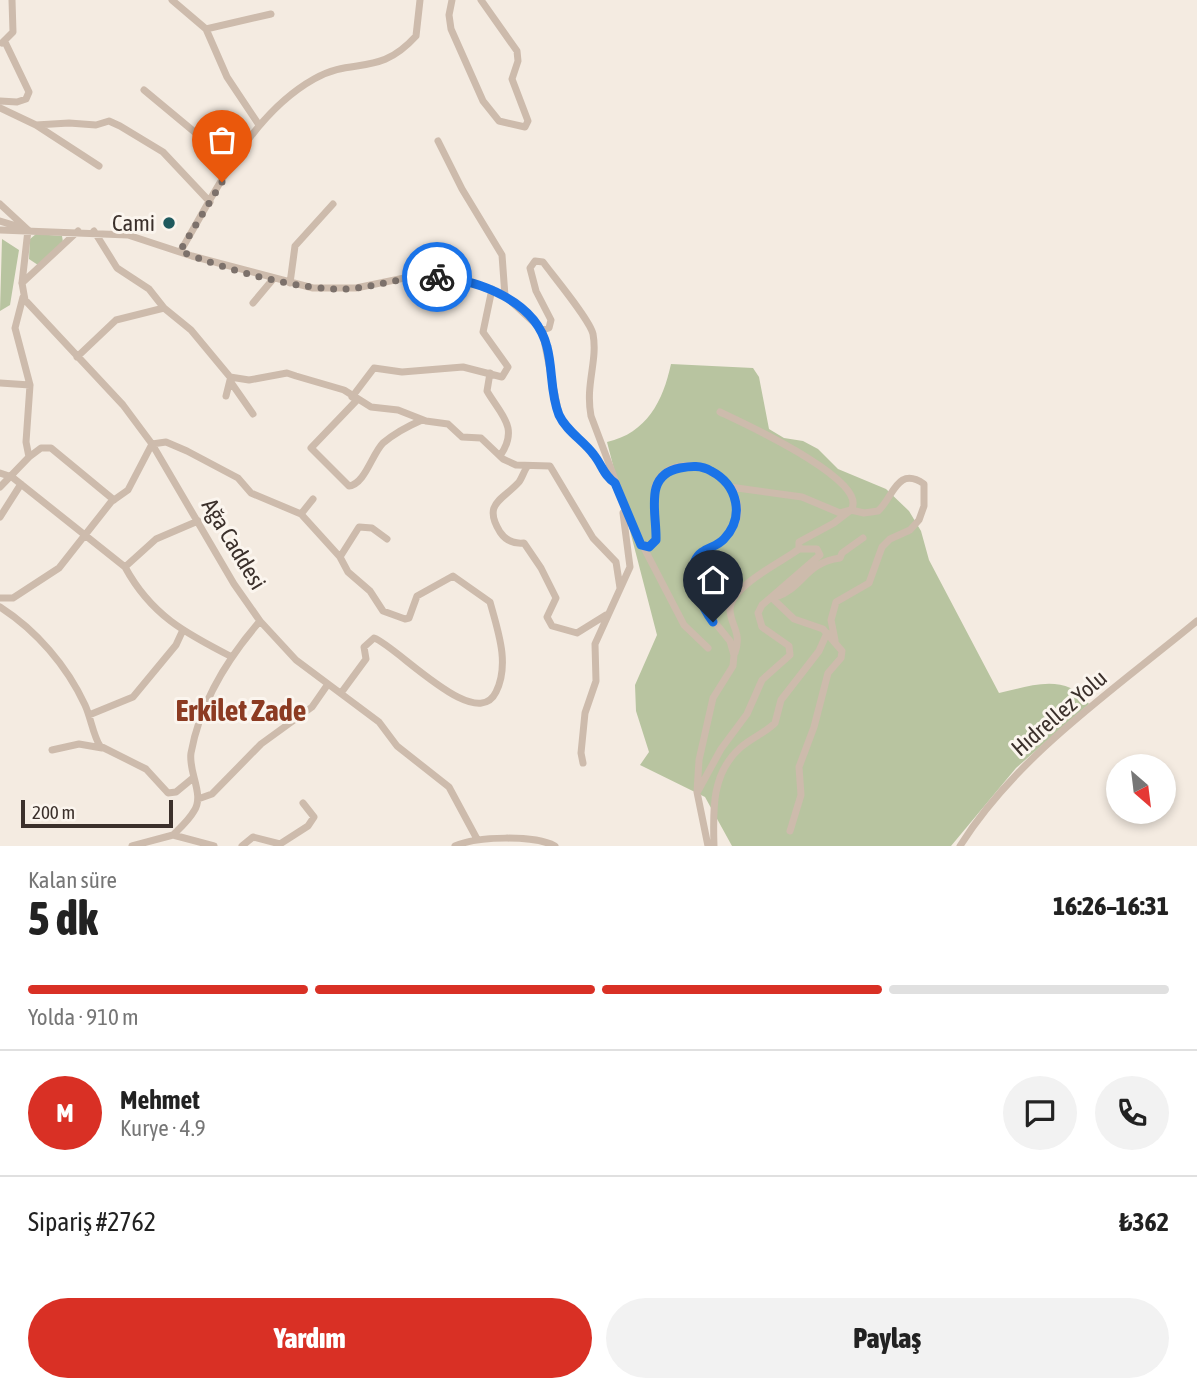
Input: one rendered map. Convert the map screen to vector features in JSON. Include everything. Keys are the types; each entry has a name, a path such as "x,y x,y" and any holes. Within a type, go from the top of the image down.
{"street":[{"path":"0,101 22,101 29,92 2,43 13,29 12,0"},
{"path":"172,0 206,29 227,77 259,125"},
{"path":"180,251 259,125 282,100 321,75 377,64 402,49 416,36 420,0"},
{"path":"453,0 449,15 451,29 483,102 499,121 524,127 528,121 512,79 518,61 517,51 481,0"},
{"path":"206,29 271,13"},
{"path":"144,90 233,164"},
{"path":"0,108 36,125 99,166"},
{"path":"36,125 96,125 109,121 158,147 210,202"},
{"path":"438,141 462,189 502,255 505,296"},
{"path":"0,204 27,230"},
{"path":"290,283 295,246 333,204"},
{"path":"0,221 27,230"},
{"path":"0,230 94,231 138,237 290,283 346,289 424,276 462,279 492,289 505,296 540,329 559,415 565,426 593,453 606,476 615,483"},
{"path":"27,230 23,296 15,328 30,385 26,442 29,457"},
{"path":"22,283 78,231"},
{"path":"94,231 117,268 149,289 164,308 191,330 230,379 253,414"},
{"path":"540,329 549,328 551,322 531,277 530,266 537,260 543,262 591,327 593,354 588,400 596,435 637,541 643,546 684,625 708,648"},
{"path":"253,303 274,278"},
{"path":"423,420 386,441 376,452 359,482 349,486 311,448 355,399 374,368 402,372 457,366 502,377 508,367 483,332 492,289"},
{"name":"Ağa Caddesi","path":"23,296 123,405 152,444 260,621 296,660 379,722 397,746 449,787 477,839"},
{"path":"77,357 116,320 164,308"},
{"path":"230,379 249,380 287,373 344,390 355,399 376,408 402,411 423,420 448,424 462,437 478,437 511,463 527,467 551,467 593,538 616,562 620,588"},
{"path":"490,373 487,391 504,413 508,428 507,443 500,456"},
{"path":"226,396 230,379"},
{"path":"0,383 30,385"},
{"path":"720,412 783,443 827,471 853,495 855,503 851,510 827,528 803,538 798,544 799,549"},
{"path":"0,598 13,598 37,585 59,568 114,500 128,490 152,444 166,442 238,478 251,494 301,514 340,557 348,572 370,591 383,611 409,618 416,596 453,576 489,602 503,662 501,680 494,698 477,704 425,677 374,638 364,647 366,659 341,693"},
{"path":"0,486 41,448 51,448 114,500"},
{"path":"527,467 519,482 496,503 493,513 502,536 512,542 524,543 547,580 556,598 554,607 548,614 549,622 575,634 608,615"},
{"path":"643,546 651,546 656,540 654,489 664,474 679,468 701,467 716,474 730,487 737,505 733,525 723,540 700,553 693,570 708,614 730,641 734,655"},
{"path":"0,473 22,484 125,567 166,621 232,657"},
{"path":"730,487 802,497 840,513 851,510 864,513 878,511 895,484 904,479 914,479 924,484 924,506 917,523 882,547 869,583 835,605 831,620 835,640 842,655 828,673 814,727 798,771 802,795 790,831"},
{"path":"0,517 22,484"},
{"path":"301,514 313,499"},
{"path":"583,763 581,752 585,713 596,681 595,644 630,563 621,499"},
{"path":"125,567 163,535 198,522"},
{"path":"340,557 359,527 372,528 387,539"},
{"path":"772,598 785,594 816,565 840,558 842,553 863,538"},
{"path":"698,792 721,749 747,714 762,680 790,655 789,646 762,627 758,619 760,607 820,555 817,549 799,549 752,580 733,599 730,614 738,635 733,666 713,698 699,760 698,792 708,846"},
{"path":"772,598 794,619 813,624 835,640"},
{"path":"0,607 28,628 53,655 74,685 102,748"},
{"path":"173,835 194,811 198,799 191,758 200,722 232,657 260,621"},
{"name":"Hıdrellez Yolu","path":"960,846 978,817 1009,782 1071,726 1197,621"},
{"path":"89,715 134,697 176,645 182,632"},
{"path":"714,846 714,799 724,768 740,748 775,723 780,700 819,651 827,633"},
{"path":"198,799 212,794 261,744 312,706 328,684"},
{"path":"52,750 73,745 102,748 146,769 168,793 176,792 193,778"},
{"path":"242,846 253,837 281,845 312,822 314,817 303,803"},
{"path":"132,846 173,835 214,846"},
{"path":"455,846 477,839 519,839 555,846"}],"green space":[{"path":"36,234 62,236 63,242 38,265 29,259 30,239"},
{"path":"2,239 19,250 10,305 0,311"},
{"path":"671,364 753,368 759,377 769,429 784,438 803,441 818,449 838,469 886,489 909,511 921,531 929,560 999,693 1035,685 1059,685 1080,694 1089,704 1016,768 951,846 732,846 705,797 640,765 649,752 636,711 635,685 657,635 607,442 633,431 651,414 663,391"}],"way so far":[{"path":"222,182 180,251 313,288 346,289 405,277 437,277"}],"place":[{"name":"Cami","path":"169,223"}],"district":[{"name":"Erkilet Zade","path":"241,710"}],"route":[{"path":"437,277 469,281 499,292 517,305 542,330 550,360 554,404 559,415 565,426 593,453 606,476 615,483 637,541 641,545 649,547 656,540 654,489 656,481 664,474 679,468 701,467 709,469 729,485 737,505 733,525 723,540 700,553 694,567 695,580 713,622"}]}
